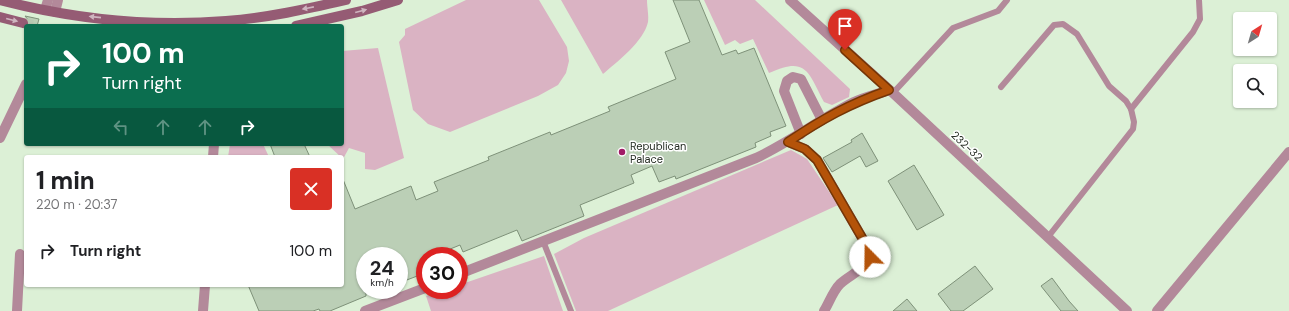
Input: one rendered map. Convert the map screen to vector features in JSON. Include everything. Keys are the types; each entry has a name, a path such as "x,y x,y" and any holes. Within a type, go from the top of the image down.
{"main road":[{"path":"0,0 141,21 198,22 258,17 346,0"},
{"path":"305,24 362,11 398,0"},
{"path":"0,17 23,23"}],"street":[{"path":"49,7 58,0"},
{"name":"232-32","path":"790,0 1127,311"},
{"path":"801,134 784,91 787,81 793,77 801,79 822,120"},
{"path":"0,138 24,88"},
{"path":"468,271 756,158 788,142 822,120 856,101 891,92"},
{"path":"788,142 805,149 817,160 868,248 870,257 866,265 839,285 824,311"},
{"path":"1157,311 1289,152"},
{"path":"17,311 20,254"},
{"path":"203,311 205,287"},
{"path":"365,311 416,291"}],"lane":[{"path":"891,92 953,28 998,11 1007,0"},
{"path":"1131,109 1192,32 1200,19 1199,0"},
{"path":"1001,86 1054,25 1063,24 1077,34 1109,86 1126,101 1131,109 1134,122 1133,130 1048,237"},
{"path":"543,242 571,311"}],"shaded area":[{"path":"466,0 539,0 567,47 569,61 566,73 558,85 538,96 450,132 428,124 413,110 399,42 405,35 405,29"},
{"path":"561,0 647,0 648,22 636,44 603,74"},
{"path":"704,0 755,0 850,89 849,97 832,105 824,102 809,75 798,67 791,66 781,68 769,73 753,39 740,44 735,40 725,45"},
{"path":"378,48 404,158 375,170 365,169 365,153 349,148 344,157 344,155 339,155 329,146 344,146 344,51"},
{"path":"230,146 264,146 268,155 228,155"},
{"path":"791,150 807,159 838,205 608,311 576,311 554,254 584,238"},
{"path":"544,256 563,311 431,311 427,299 468,299 468,282"}],"building":[{"name":"Republican Palace","path":"673,0 699,0 722,55 736,50 738,54 754,48 786,126 770,132 771,136 755,143 756,147 676,179 675,176 659,182 652,166 631,175 634,183 580,205 584,216 522,241 517,230 468,250 468,247 461,247 460,245 455,247 416,247 416,276 408,280 408,247 356,247 356,299 359,299 330,311 320,311 319,309 313,311 259,311 249,287 344,287 344,182 355,209 411,186 416,200 438,191 434,182 489,160 488,157 550,132 551,135 610,111 608,107 676,79 665,52 690,42"},
{"path":"25,16 39,19 38,24 29,24 29,21"},
{"path":"862,133 878,161 866,167 860,156 832,172 823,158 852,142 851,140"},
{"path":"271,146 305,146 309,155 274,155"},
{"path":"914,165 944,215 917,230 888,181"},
{"path":"975,266 993,289 963,311 951,311 938,294"},
{"path":"1052,278 1078,311 1061,311 1041,286"},
{"path":"907,299 917,311 893,311"}],"tunnel":[{"path":"23,23 28,24"}],"place":[{"name":"Republican Palace","path":"622,152"}],"route":[{"path":"845,50 889,90 856,101 822,120 788,142 805,149 817,160 868,248 870,257"}]}
